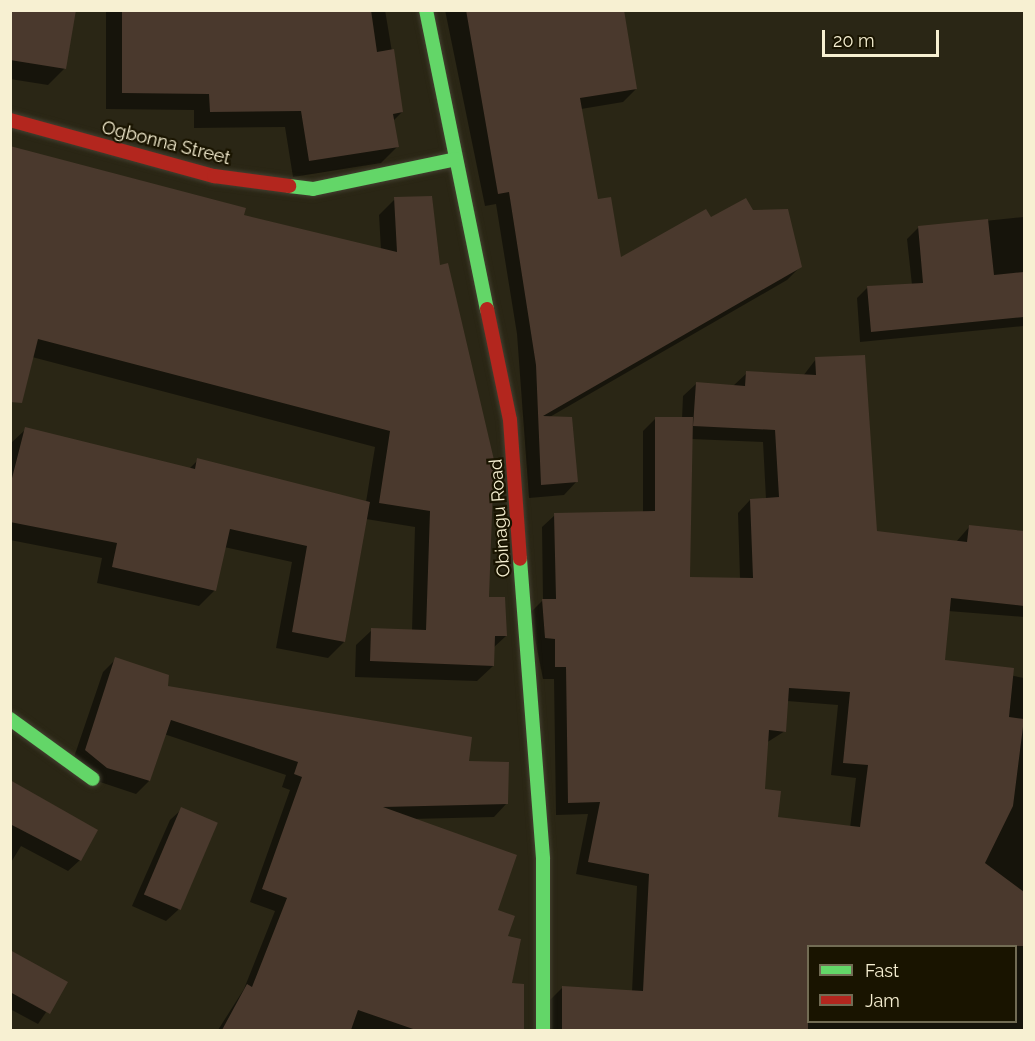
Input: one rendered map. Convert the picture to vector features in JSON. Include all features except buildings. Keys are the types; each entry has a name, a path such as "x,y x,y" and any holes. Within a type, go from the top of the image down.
{"street":[{"name":"Obinagu Road","path":"426,10 510,420 543,859 543,1030"},
{"name":"Ogbonna Street","path":"10,120 214,176 313,189 456,159"},
{"path":"10,719 93,779"}],"traffic: fast":[{"path":"426,10 487,309"},
{"path":"289,186 313,189 456,159"},
{"path":"520,559 543,859 543,1030"},
{"path":"10,719 93,779"}],"traffic: jam":[{"path":"10,120 214,176 289,186"},
{"path":"487,309 510,420 520,559"}]}
